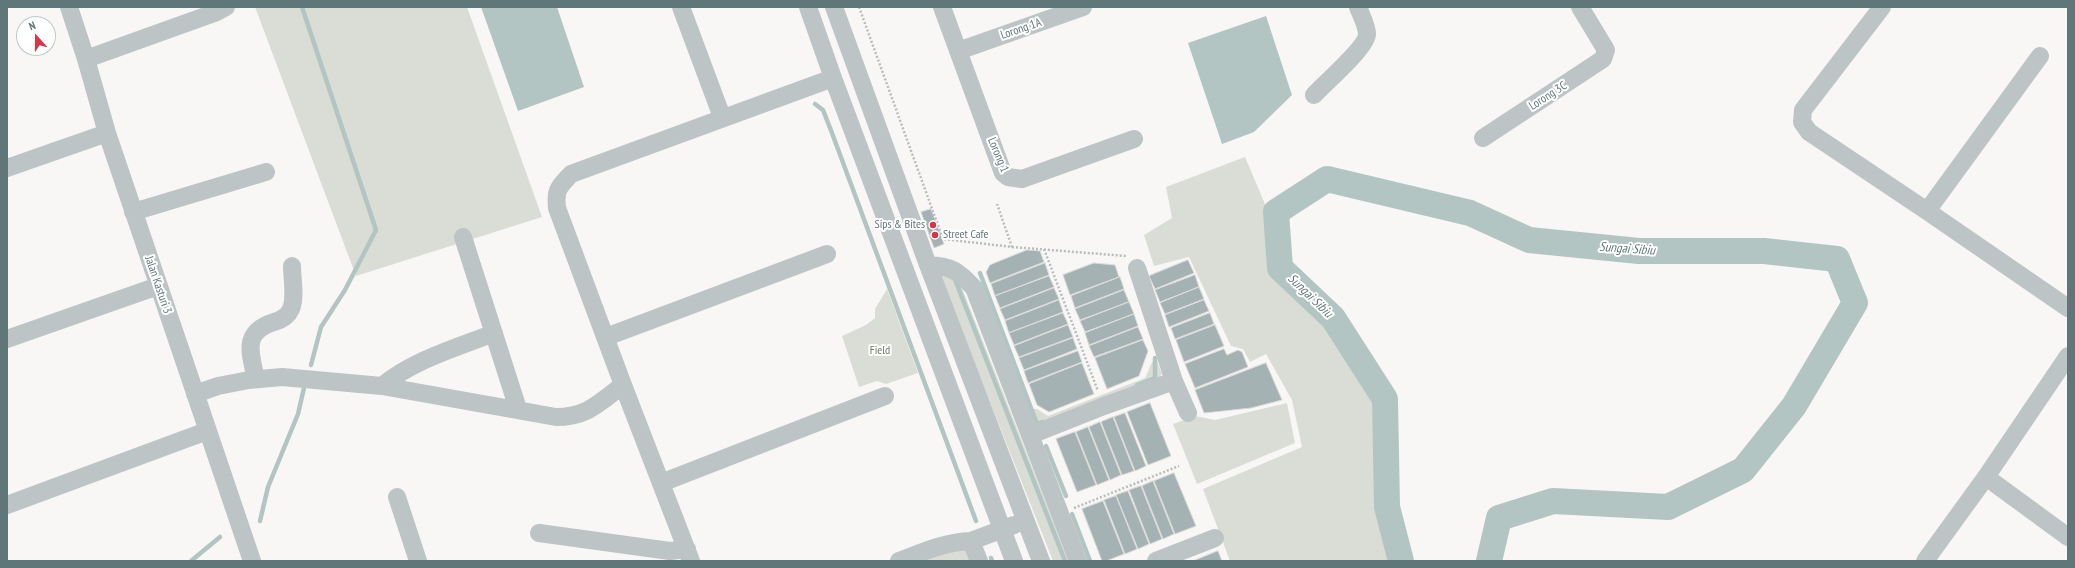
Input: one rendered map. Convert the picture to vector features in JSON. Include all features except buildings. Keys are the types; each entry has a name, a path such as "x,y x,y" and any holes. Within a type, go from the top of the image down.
{"street":[{"name":"Jalan Kasturi 3","path":"69,7 86,59 107,133 133,212 252,561"},
{"path":"86,59 217,12 226,7"},
{"path":"681,7 722,118"},
{"path":"808,7 833,78 1014,561"},
{"path":"834,7 928,265 1041,561"},
{"name":"Lorong 1","path":"942,7 1003,173 1008,177 1022,179 1134,139"},
{"name":"Lorong 1A","path":"958,51 1083,7"},
{"path":"1314,96 1352,57 1366,39 1367,33 1358,7"},
{"name":"Lorong 3C","path":"1483,138 1603,59 1606,50 1580,7"},
{"path":"1882,7 1803,110 1802,122 1809,132 2065,301"},
{"path":"1927,211 2040,56"},
{"path":"689,555 623,385 557,208 555,194 572,174 833,78"},
{"path":"7,168 107,133"},
{"path":"133,212 266,172"},
{"path":"463,237 518,409"},
{"path":"606,337 827,254"},
{"path":"1135,263 1174,381 1188,413"},
{"path":"928,265 941,265 957,270 974,288 1058,514 1078,561"},
{"path":"256,379 250,353 251,338 256,330 280,320 290,310 293,301 292,266"},
{"path":"7,339 158,286"},
{"path":"382,386 395,375 414,365 494,333"},
{"path":"1925,561 1986,477 2068,356"},
{"path":"195,394 218,386 256,379 282,377 382,386 518,409 556,417 573,417 592,409 623,385"},
{"path":"1030,436 1104,406 1174,381"},
{"path":"661,483 885,396"},
{"path":"7,505 207,432"},
{"path":"1986,477 2068,537"},
{"path":"397,497 418,561"},
{"path":"899,561 941,545 972,541 1025,520"},
{"path":"539,533 670,551 689,555"},
{"path":"1156,561 1214,538"},
{"path":"972,541 979,561"}],"path":[{"path":"858,7 943,239 1044,250 1135,263"},
{"path":"997,204 1012,247"},
{"path":"1044,250 1104,406"},
{"path":"1058,514 1179,466"}],"green space":[{"path":"255,7 467,7 542,217 356,276"},
{"path":"1245,157 1268,211 1277,272 1326,320 1379,398 1380,502 1394,561 1230,561 1203,489 1302,447 1292,400 1266,354 1250,362 1243,349 1231,346 1189,257 1154,266 1144,235 1172,218 1166,187"},
{"path":"955,270 1069,561 1053,561 938,271"},
{"name":"Field","path":"887,289 918,373 886,384 877,381 859,387 842,336 866,325 875,318 875,309"},
{"path":"1157,361 1162,374 1158,379 1044,422 1038,422 1035,420 1031,409 1037,409 1048,416 1145,378 1152,362"},
{"path":"1287,403 1295,443 1197,484 1173,424 1195,416 1215,420"},
{"path":"967,544 973,561 922,561"}],"shaded area":[{"path":"481,7 557,7 584,87 518,111"},
{"path":"1266,16 1292,95 1254,132 1222,144 1188,43"}],"waterway":[{"path":"302,7 376,230 345,290 321,327 311,365"},
{"path":"815,104 823,110 832,133 976,521"},
{"name":"Sungai Sibiu","path":"1401,561 1387,507 1385,399 1333,318 1280,268 1276,212 1327,179 1470,213 1529,240 1639,251 1764,251 1837,259 1855,303 1794,406 1743,470 1668,507 1553,501 1499,518 1489,561"},
{"path":"980,273 1037,424 1042,422"},
{"path":"954,277 1065,561"},
{"path":"1137,385 1155,378 1155,358"},
{"path":"260,521 268,487 298,414 304,388"},
{"path":"1046,446 1066,496"},
{"path":"1072,514 1090,561"},
{"path":"191,561 220,537"}],"place":[{"name":"Sips & Bites","path":"933,225"},
{"name":"Street Cafe","path":"935,235"}]}
